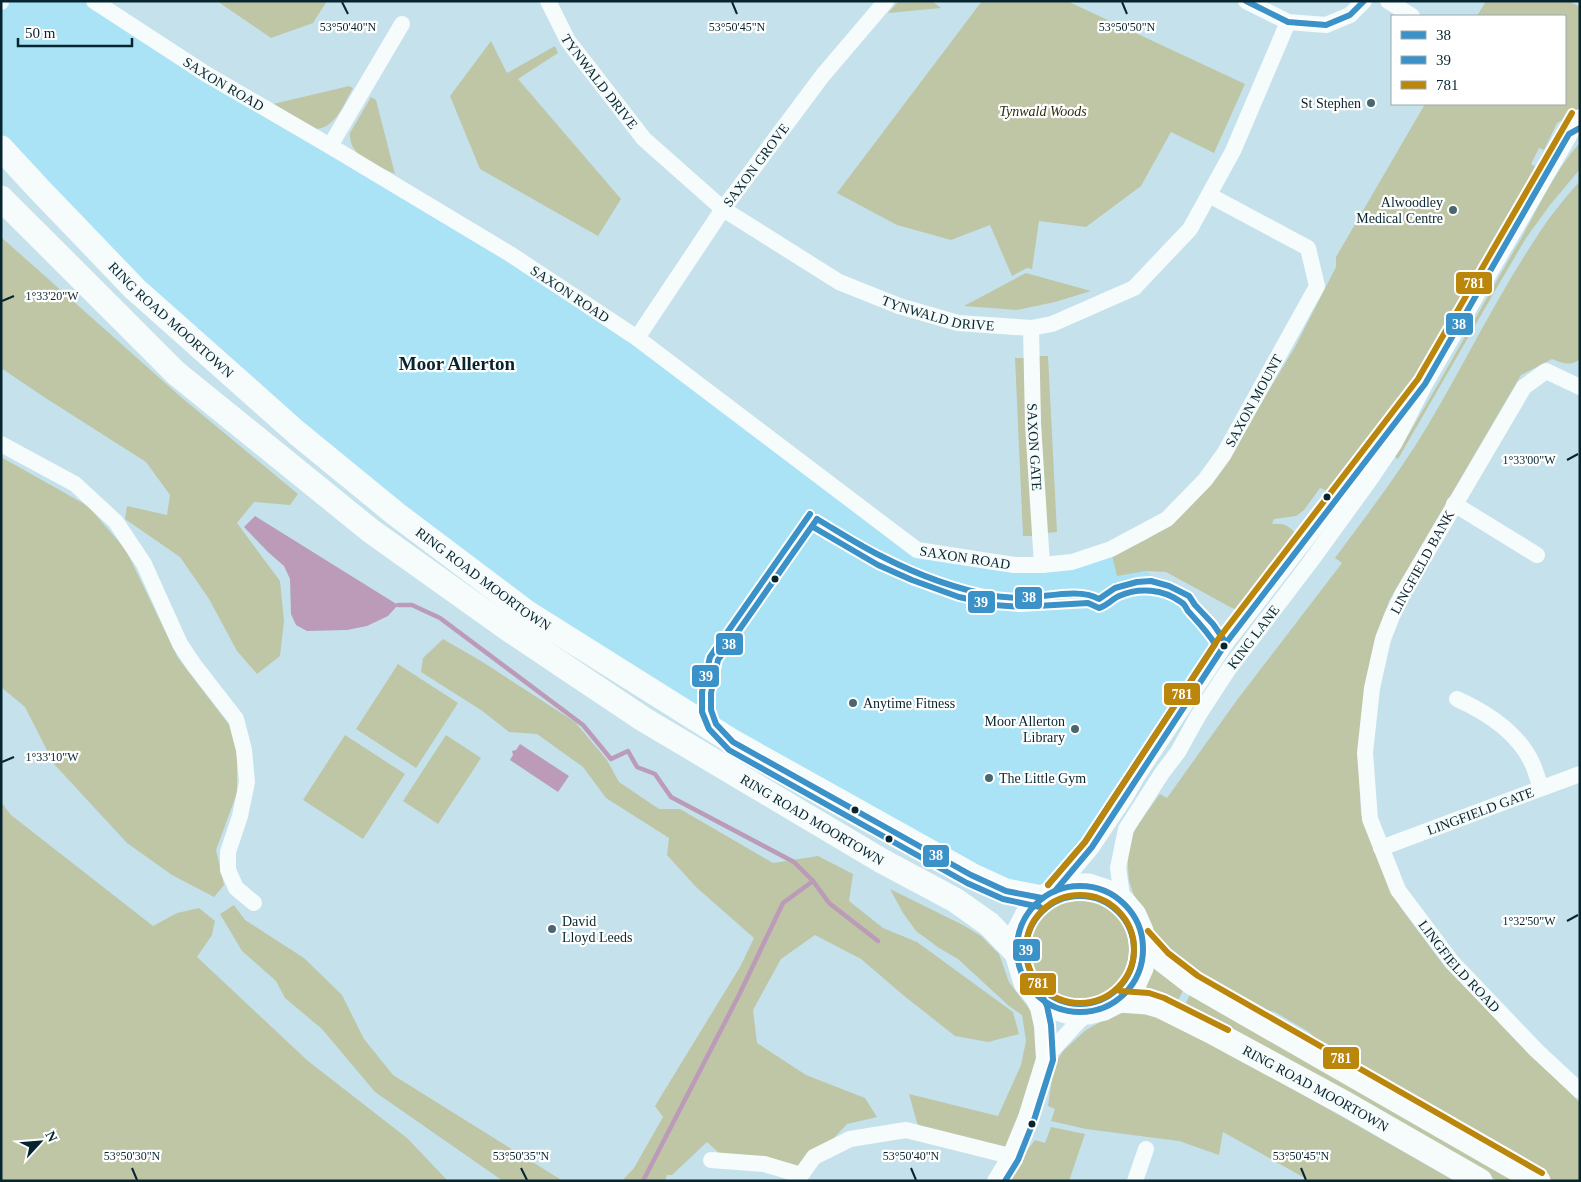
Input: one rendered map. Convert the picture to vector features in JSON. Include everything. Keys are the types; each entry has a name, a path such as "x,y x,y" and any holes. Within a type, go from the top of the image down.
{"highway":[{"name":"RING ROAD MOORTOWN","path":"1,148 135,288 297,433 396,514 526,612 733,742 971,875 1006,891 1049,894"},
{"name":"RING ROAD MOORTOWN","path":"1,198 176,373 371,531 510,630 643,719 882,861 955,900 989,924 1017,953"},
{"path":"1076,886 1089,886 1107,892 1123,902 1134,915 1142,937 1144,951 1141,968 1132,986 1119,1000 1104,1008 1088,1012 1070,1012 1053,1007 1038,997 1026,983 1017,953 1016,937 1029,912 1049,894 1076,886"},
{"path":"1142,937 1162,960 1193,983 1538,1181"},
{"name":"RING ROAD MOORTOWN","path":"1119,1000 1147,1002 1161,1006 1211,1031 1346,1104 1480,1181"}],"street":[{"name":"SAXON ROAD","path":"94,1 206,74 510,254 637,338 917,550 1014,566 1042,566"},
{"name":"TYNWALD DRIVE","path":"548,1 568,41 644,139 723,209 839,282 898,306 958,323 1030,328 1052,324 1134,288 1190,229 1233,150 1288,22"},
{"name":"SAXON GROVE","path":"637,338 723,209 823,75 886,1"},
{"path":"1246,1 1288,22 1326,25 1350,15 1364,1"},
{"path":"1388,1 1410,15"},
{"path":"330,146 402,24"},
{"name":"KING LANE","path":"1123,902 1118,868 1126,829 1162,773 1178,752 1198,716 1228,670 1311,561 1394,444 1425,384 1574,131 1580,117"},
{"name":"SAXON MOUNT","path":"1042,566 1072,562 1111,549 1167,519 1182,504 1205,480 1224,454 1317,286 1308,248 1208,195"},
{"name":"SAXON GATE","path":"1030,328 1032,424 1042,566"},
{"name":"LINGFIELD BANK","path":"1370,819 1365,753 1372,688 1383,639 1403,593 1524,387 1546,371 1577,379"},
{"name":"KING LANE","path":"1049,894 1092,847 1148,758 1226,643 1425,384"},
{"path":"1,444 75,484 116,522 144,564 180,644 236,719 244,750 246,782 240,816 228,852 228,870 236,888 254,903"},
{"path":"1454,504 1537,555"},
{"path":"1457,699 1478,708 1499,722 1520,744 1533,764 1541,788"},
{"name":"LINGFIELD GATE","path":"1381,848 1580,774"},
{"name":"LINGFIELD ROAD","path":"1370,819 1398,890 1452,962 1536,1050 1580,1092"},
{"path":"995,1181 1010,1156 1026,1118 1044,1059 1038,1008 1026,983"},
{"path":"1044,1059 1088,1012"},
{"path":"712,1160 764,1164 803,1178 814,1156 850,1139 906,1130 1010,1156"},
{"path":"1135,1181 1146,1149"}],"shaded area":[{"path":"94,1 510,254 917,550 1014,565 1111,549 1117,576 1146,571 1188,603 1203,617 1213,635 1216,648 1055,891 1006,891 526,612 297,433 1,148 1,2"},
{"path":"255,516 398,605 388,616 367,626 347,630 307,631 296,625 291,614 290,579 284,566 244,527"},
{"path":"520,744 569,776 558,792 510,760 513,755 512,751 516,750"}],"green space":[{"path":"217,1 327,1 313,23 271,38"},
{"path":"899,1 932,1 941,8 888,13"},
{"name":"Tynwald Woods","path":"982,1 1067,1 1245,84 1214,153 1171,132 1141,186 1086,227 1039,221 1032,269 1027,268 1012,276 990,225 951,240 897,225 837,193"},
{"path":"1486,1 1569,1 1580,7 1580,106 1575,113 1557,123 1544,150 1539,148 1531,164 1536,167 1469,288 1415,380 1374,443 1327,491 1320,488 1304,510 1296,516 1274,519 1272,524 1286,525 1296,534 1279,564 1263,586 1255,596 1238,610 1166,572 1146,571 1117,576 1112,555 1144,541 1173,521 1239,440 1295,347 1336,267 1336,257 1424,105 1566,105 1566,15 1478,15"},
{"path":"491,41 507,73 555,46 558,53 518,79 621,199 598,236 480,169 450,96"},
{"path":"349,86 353,88 339,114 323,128 316,129 273,104"},
{"path":"371,97 376,100 395,174 365,159 354,148 351,141 350,133"},
{"path":"1580,143 1580,169 1526,238 1398,459 1395,457 1522,237 1548,188 1563,164"},
{"path":"1580,181 1580,359 1570,364 1552,359 1521,375 1389,601 1378,637 1358,753 1361,814 1389,887 1401,908 1445,967 1580,1103 1580,1181 1554,1181 1339,1058 1309,1032 1275,1012 1245,1004 1192,974 1155,937 1134,896 1129,881 1127,855 1129,842 1136,827 1160,794 1167,798 1237,700 1342,563 1335,558 1406,460 1442,402 1521,261 1551,215"},
{"path":"1,237 181,397 298,494 290,505 254,502 237,523 280,581 284,621 280,656 257,674 237,651 209,599 180,557 125,519 127,506 167,515 170,495 146,462 1,368"},
{"path":"1026,273 1091,291 1055,302 1017,310 964,306"},
{"path":"1038,356 1048,356 1057,532 1046,533"},
{"path":"1015,358 1025,358 1033,536 1023,536"},
{"path":"1,457 88,506 126,550 178,658 230,726 237,746 237,793 216,850 224,885 214,897 172,875 127,843 54,764 25,707 1,687"},
{"path":"443,639 481,661 575,722 607,760 619,782 659,809 680,809 773,863 818,856 853,874 849,901 883,928 917,942 1013,1012 1019,1034 988,1042 955,1036 861,959 815,935 781,959 753,1010 757,1043 806,1075 865,1098 877,1117 847,1124 833,1139 797,1169 719,1153 707,1142 672,1175 667,1175 665,1181 622,1181 634,1168 663,1117 655,1106 740,967 754,938 696,887 667,855 669,838 606,798 583,767 537,734 509,732 481,710 421,672 423,658"},
{"path":"398,664 458,703 416,768 356,729"},
{"path":"345,735 405,774 363,839 303,800"},
{"path":"446,735 481,758 438,824 403,801"},
{"path":"1,802 11,815 153,926 177,913 199,908 215,921 212,935 197,957 308,1061 407,1138 448,1181 1,1181"},
{"path":"890,889 963,925 981,936 999,954 1009,982 1042,1026 1044,1059 1010,1156 925,1135 917,1123 909,1094 998,1116 1021,1065 1026,1041 1022,1015 1009,1006 958,959 916,931 903,913"},
{"path":"1080,898 1099,902 1116,913 1127,930 1131,949 1127,968 1116,985 1099,996 1080,1000 1061,996 1044,985 1033,968 1029,949 1033,930 1044,913 1061,902"},
{"path":"234,905 245,920 304,958 342,995 364,1039 393,1075 563,1181 503,1181 375,1092 322,1029 285,998 276,981 242,951 220,914"},
{"path":"1153,966 1184,989 1176,1004 1141,992"},
{"path":"1191,993 1521,1181 1498,1181 1383,1116 1183,1008"},
{"path":"1127,1011 1144,1011 1209,1041 1455,1181 1310,1181 1223,1132 1219,1155 1179,1141 1086,1129 1051,1121 1055,1109 1048,1106 1054,1065 1064,1050 1086,1030"},
{"path":"1051,1127 1085,1134 1069,1181 1009,1181 1021,1158 1035,1140 1045,1143"}],"waterway":[{"path":"398,605 412,605 440,618 583,725 611,759 628,751 637,767 655,774 671,797 794,862 813,881 783,903 739,995 643,1181"},
{"path":"813,881 829,903 878,941"}],"transit line":[{"name":"38","path":"1246,1 1288,22 1326,25 1350,15 1364,1"},
{"name":"781","path":"1048,885 1085,842 1219,638 1418,379 1572,113"},
{"name":"38","path":"1055,891 1092,847 1226,643 1425,384 1569,134 1580,128"},
{"name":"39","path":"810,514 710,657 702,692 702,712 709,729 729,750 967,883 1003,899 1040,907"},
{"name":"38","path":"817,519 718,660 711,693 711,710 716,724 733,742 971,875 1006,891 1042,898"},
{"name":"38","path":"817,519 896,564 937,581 994,596 1030,598 1072,593 1099,599 1115,588 1137,582 1151,581 1169,586 1189,596 1213,624 1226,643"},
{"name":"39","path":"813,527 878,565 912,580 959,597 994,605 1020,607 1088,603 1099,608 1105,606 1116,597 1135,591 1167,594 1184,604 1212,639 1215,644 1085,842 1048,885"},
{"name":"38","path":"1080,886 1104,891 1125,904 1138,925 1143,949 1138,973 1125,994 1104,1007 1080,1012 1056,1007 1035,994 1022,973 1017,949 1022,925 1035,904 1056,891 1080,886"},
{"name":"781","path":"1080,895 1101,899 1118,911 1130,928 1134,949 1130,970 1118,987 1101,999 1080,1003 1059,999 1042,987 1030,970 1026,949 1030,928 1042,911 1059,899 1080,895"},
{"name":"39","path":"1080,896 1101,900 1118,912 1130,929 1134,950 1130,971 1118,988 1101,1000 1080,1004 1059,1000 1042,988 1030,971 1026,950 1030,929 1042,912 1059,900 1080,896"},
{"name":"781","path":"1148,931 1168,953 1198,976 1542,1173"},
{"name":"39","path":"1005,1181 1018,1160 1034,1120 1053,1060 1051,1025 1047,1006 1034,979"},
{"name":"781","path":"1120,991 1149,993 1164,998 1228,1030"}],"place":[{"name":"St Stephen","path":"1371,103"},
{"name":"Alwoodley Medical Centre","path":"1453,210"},
{"name":"Anytime Fitness","path":"853,703"},
{"name":"Moor Allerton Library","path":"1075,729"},
{"name":"The Little Gym","path":"989,778"},
{"name":"David Lloyd Leeds","path":"552,929"}],"district":[{"name":"Moor Allerton","path":"457,363"}]}
